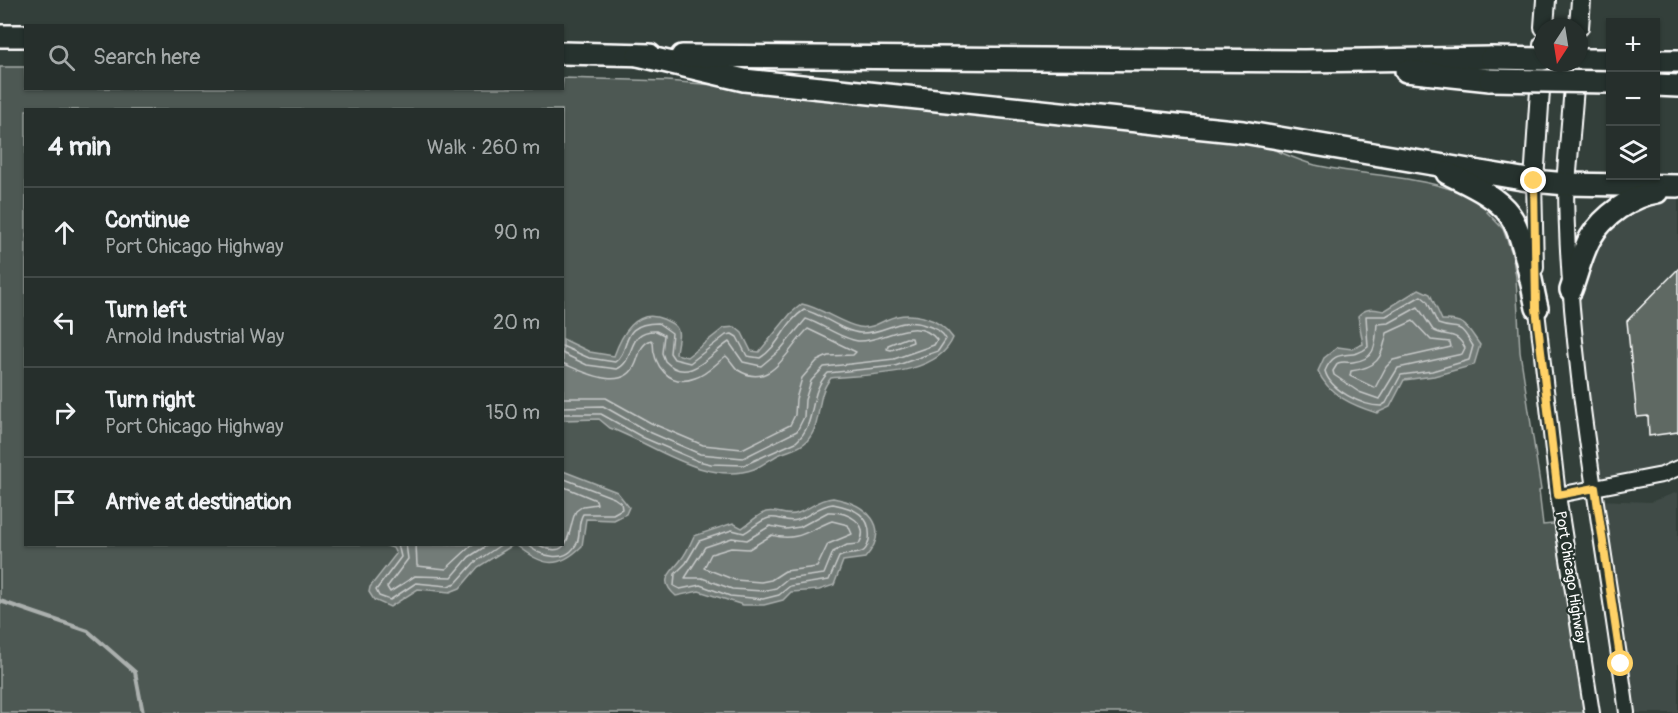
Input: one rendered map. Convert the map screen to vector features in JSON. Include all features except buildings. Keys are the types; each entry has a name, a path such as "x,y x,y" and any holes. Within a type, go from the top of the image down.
{"highway":[{"path":"0,36 24,36"},
{"path":"564,53 1304,61 1534,59"},
{"path":"638,55 744,80 1243,132 1534,181 1678,188"},
{"path":"1588,60 1606,60"},
{"path":"1304,61 1490,80 1606,82"},
{"path":"1660,61 1678,61"},
{"path":"1660,85 1678,86"},
{"path":"1430,164 1481,191 1510,214 1525,254 1536,308"},
{"path":"1571,290 1592,234 1600,222 1633,199 1654,192 1678,188"}],"main road":[{"path":"1545,18 1546,0"},
{"path":"1580,18 1581,0"},
{"name":"Port Chicago Highway","path":"1534,181 1541,72"},
{"path":"1566,184 1575,72"}],"street":[{"name":"Port Chicago Highway","path":"1534,181 1536,308 1558,495 1592,713"},
{"path":"1566,184 1571,290 1595,488 1627,713"},
{"path":"1558,495 1662,475 1678,468"}],"shaded area":[{"path":"0,67 24,67 24,90 564,90 564,78 667,81 750,88 1259,144 1315,165 1429,183 1451,189 1490,209 1487,212 1503,229 1512,253 1516,277 1520,352 1541,490 1539,491 1543,525 1563,523 1592,713 0,713"},
{"path":"1678,190 1678,468 1595,488 1571,290 1600,221"},
{"path":"1678,492 1678,713 1627,713 1596,500 1650,502"}],"water":[{"path":"1419,289 1430,294 1442,320 1461,323 1472,333 1480,345 1474,365 1434,376 1404,380 1390,407 1377,413 1351,403 1328,387 1318,371 1324,358 1338,347 1352,349 1363,344 1358,316 1370,309 1384,311"},
{"path":"802,304 852,325 863,327 873,326 895,317 914,315 932,320 953,338 945,351 917,367 881,374 831,378 822,393 816,426 807,441 754,469 736,473 717,472 680,461 610,428 599,419 564,420 564,339 590,352 614,356 625,332 637,320 653,316 670,322 677,329 679,336 676,354 687,357 724,328 735,327 742,333 751,351 759,352 791,313"},
{"path":"564,471 617,492 629,507 626,514 614,520 586,519 582,546 565,559 549,562 533,557 517,546 564,546"},
{"path":"833,498 856,505 865,511 872,518 876,527 873,546 865,558 843,561 834,585 819,590 791,592 783,600 764,605 743,605 699,591 676,596 668,586 668,577 694,536 733,523 742,528 766,512 794,514 823,500"},
{"path":"387,546 511,546 478,567 460,588 450,592 418,589 390,607 374,600 369,592 370,587 396,554 393,548"}],"waterway":[{"path":"0,601 88,631 135,672 143,713"}],"route":[{"path":"1534,181 1536,308 1558,495 1595,488 1621,664"}]}
